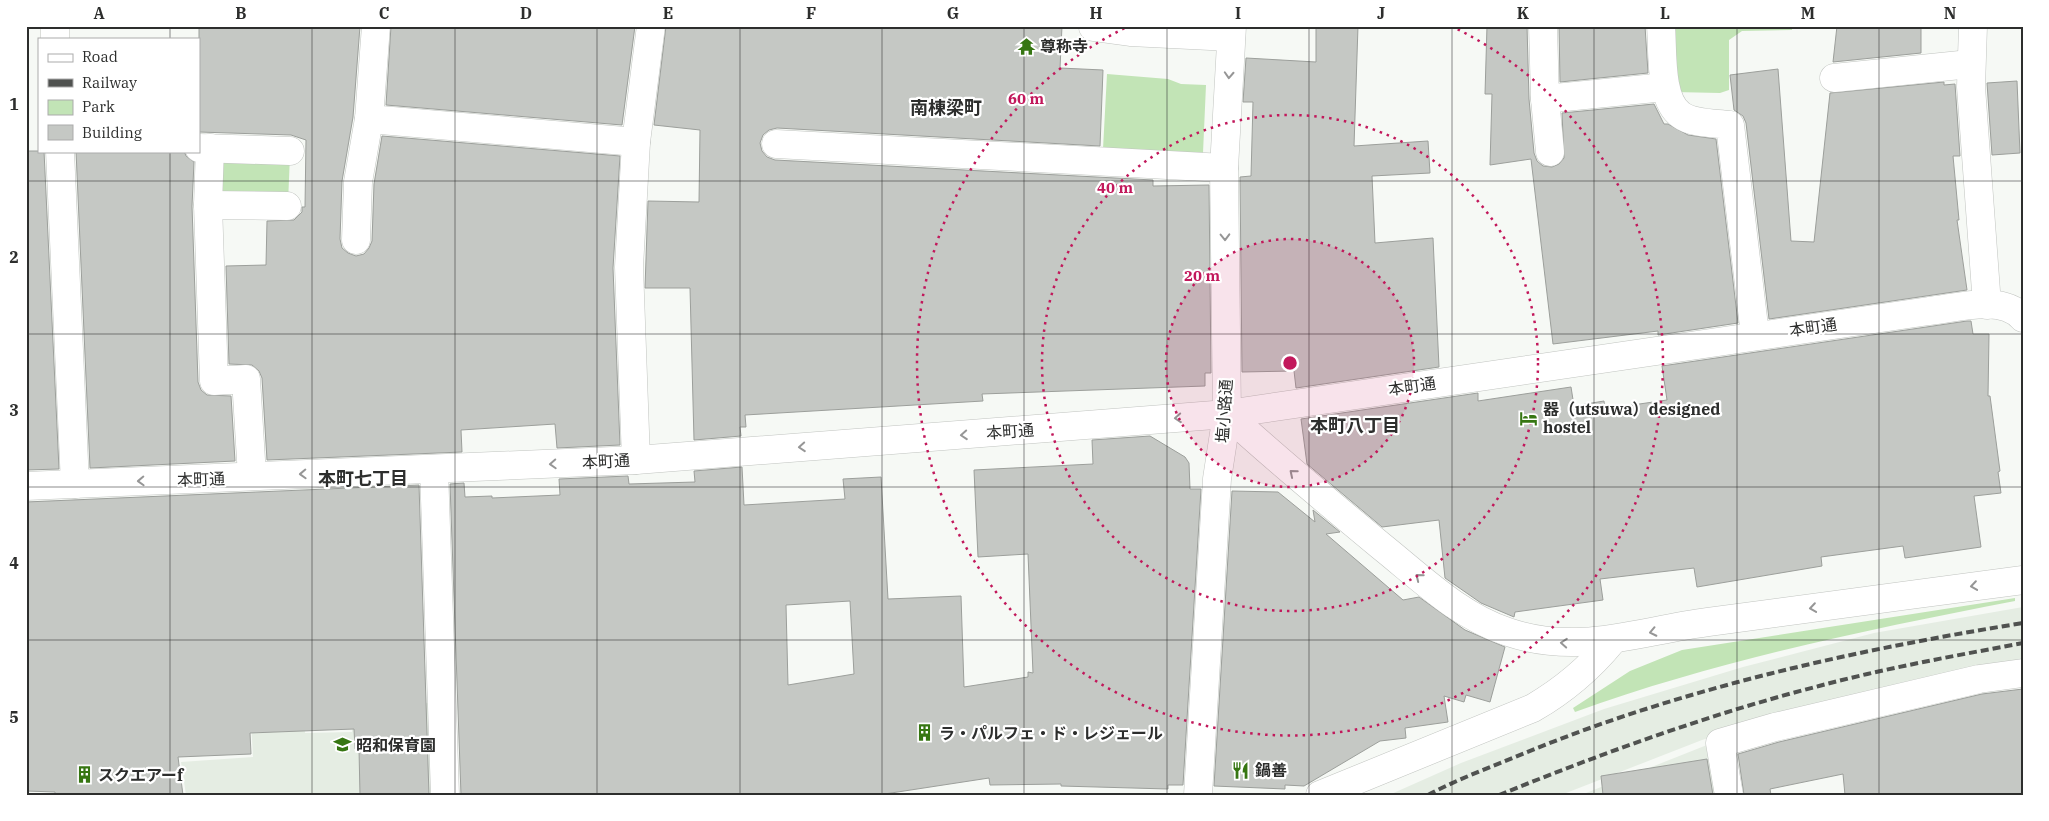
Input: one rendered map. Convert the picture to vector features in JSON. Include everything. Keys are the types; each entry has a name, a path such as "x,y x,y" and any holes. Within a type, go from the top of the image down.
{"street":[{"path":"356,240 358,182 369,120 376,26"},
{"path":"636,460 629,267 636,142 651,26"},
{"path":"1543,26 1545,99 1550,152"},
{"path":"1661,26 1665,87 1668,99 1681,115 1692,120 1730,125 1755,335"},
{"path":"1973,26 1970,64 1987,305"},
{"path":"1093,27 1130,32 1232,32"},
{"name":"塩小路通","path":"1198,795 1217,479 1227,414 1224,168 1232,32"},
{"path":"1834,78 1970,64"},
{"path":"1545,99 1665,87"},
{"path":"369,120 636,142"},
{"path":"776,144 1224,168"},
{"path":"252,476 246,379 214,381 208,204 204,148 290,151"},
{"path":"60,152 75,484"},
{"path":"208,204 287,206"},
{"name":"本町通","path":"26,486 636,460 1227,414 1868,319 1987,305 1999,305 2012,309 2023,318"},
{"path":"1227,414 1295,475 1460,609 1508,632 1542,641 1577,644 1612,641 1705,622 2023,580"},
{"path":"434,469 445,795"},
{"path":"1320,795 1532,708 1551,698 1584,672 1612,641"},
{"path":"1729,795 1720,743 1775,727 1970,682 2023,673"}],"shaded area":[{"path":"2023,607 2023,660 1917,679 1821,703 1702,740 1561,795 1389,795 1461,763 1604,709 1743,667 1874,633"},
{"name":"昭和保育園","path":"303,700 305,733 352,732 352,705 429,703 432,795 186,795 181,762 253,757 250,703"},
{"path":"1712,743 1720,795 1581,795"}],"green space":[{"path":"1670,26 1792,26 1792,30 1742,31 1729,40 1729,90 1720,93 1674,92"},
{"path":"1107,74 1168,79 1181,84 1206,85 1203,153 1103,149"},
{"path":"217,153 290,155 288,203 216,200"},
{"path":"2015,598 2015,601 1793,648 1629,693 1575,712 1573,708 1630,671 1682,650"}],"building":[{"path":"199,26 360,26 353,117 342,181 340,239 342,248 356,256 364,254 372,241 374,184 382,136 620,156 613,268 620,445 557,448 555,424 461,430 462,452 267,460 262,378 259,371 252,365 229,364 226,266 266,265 267,221 294,220 302,212 302,207 305,207 306,140 291,135 200,132"},
{"path":"391,26 635,26 622,125 386,105"},
{"path":"666,26 1062,26 1060,68 1103,70 1100,146 777,128 769,130 763,135 760,143 762,151 767,157 775,160 1153,180 1153,186 1209,185 1211,373 1205,373 1205,386 982,394 983,401 745,415 746,427 740,427 741,436 694,440 690,288 645,288 648,201 699,202 700,130 654,125"},
{"path":"1316,26 1358,26 1354,146 1428,141 1430,173 1372,176 1375,243 1433,238 1439,367 1296,388 1294,371 1242,372 1240,177 1251,176 1253,102 1243,102 1246,58 1316,62"},
{"path":"1487,26 1527,26 1529,99 1534,153 1537,161 1543,166 1552,167 1559,164 1564,158 1562,113 1654,104 1664,124 1668,124 1688,135 1716,139 1738,323 1658,335 1658,331 1553,344 1531,159 1490,165 1492,94 1485,94"},
{"path":"1559,26 1645,26 1648,73 1560,82"},
{"path":"1837,26 1921,26 1921,53 1833,62"},
{"path":"1778,69 1791,241 1814,242 1830,93 1944,82 1944,85 1955,84 1960,156 1953,156 1959,220 1957,220 1967,290 1769,319 1746,123 1743,116 1734,110 1730,75"},
{"path":"2017,81 2020,153 1992,155 1987,83"},
{"path":"26,151 38,151 44,152 59,469 26,470"},
{"path":"76,152 184,152 186,156 194,162 192,206 198,382 201,390 207,395 231,396 235,461 90,468"},
{"path":"1971,321 1973,334 1989,334 1988,396 1990,396 2000,471 1998,472 2001,493 1974,496 1981,547 1905,558 1903,546 1821,557 1822,566 1697,587 1694,568 1600,579 1603,600 1515,612 1514,617 1481,603 1445,578 1439,520 1382,527 1307,464 1301,419 1478,393 1478,401 1571,387 1574,406 1604,401 1605,409 1667,400 1662,366"},
{"path":"1150,436 1185,457 1189,463 1190,489 1201,489 1183,785 1168,785 1168,789 1061,786 1061,784 990,785 989,778 878,795 461,795 450,484 464,483 465,497 492,496 492,498 560,495 559,479 628,476 629,484 695,482 694,471 742,467 744,505 845,499 843,479 881,477 888,599 961,596 964,687 1028,677 1028,672 1033,673 1028,554 978,557 974,470 1093,464 1092,440","holes":["850,601 854,674 788,685 786,605"]},
{"path":"419,485 429,795 360,795 359,749 355,749 354,729 250,733 251,754 178,757 183,795 55,795 55,792 26,791 26,502"},
{"path":"1232,491 1278,492 1315,522 1313,510 1340,532 1326,534 1403,600 1419,597 1465,630 1505,647 1490,702 1466,695 1464,702 1444,696 1448,722 1405,728 1406,738 1380,741 1304,786 1285,785 1285,789 1214,786"},
{"path":"2023,689 2023,795 1845,795 1843,774 1770,789 1771,795 1744,795 1738,754 1779,742 1982,694"},
{"path":"1707,759 1713,795 1603,795 1601,776"}],"railway":[{"path":"1428,795 1449,784 1576,733 1701,692 1765,675 1893,646 2023,623"},
{"path":"1499,795 1657,735 1778,697 1895,668 2023,643"}],"place":[{"name":"尊称寺","path":"1026,46"},
{"name":"器（utsuwa）designed hostel","path":"1529,418"},
{"name":"ラ・パルフェ・ド・レジェール","path":"925,733"},
{"name":"昭和保育園","path":"342,745"},
{"name":"鍋善","path":"1241,770"},
{"name":"スクエアーf","path":"84,775"}],"district":[{"name":"南棟梁町","path":"946,107"},
{"name":"本町八丁目","path":"1355,425"},
{"name":"本町七丁目","path":"363,478"}]}
